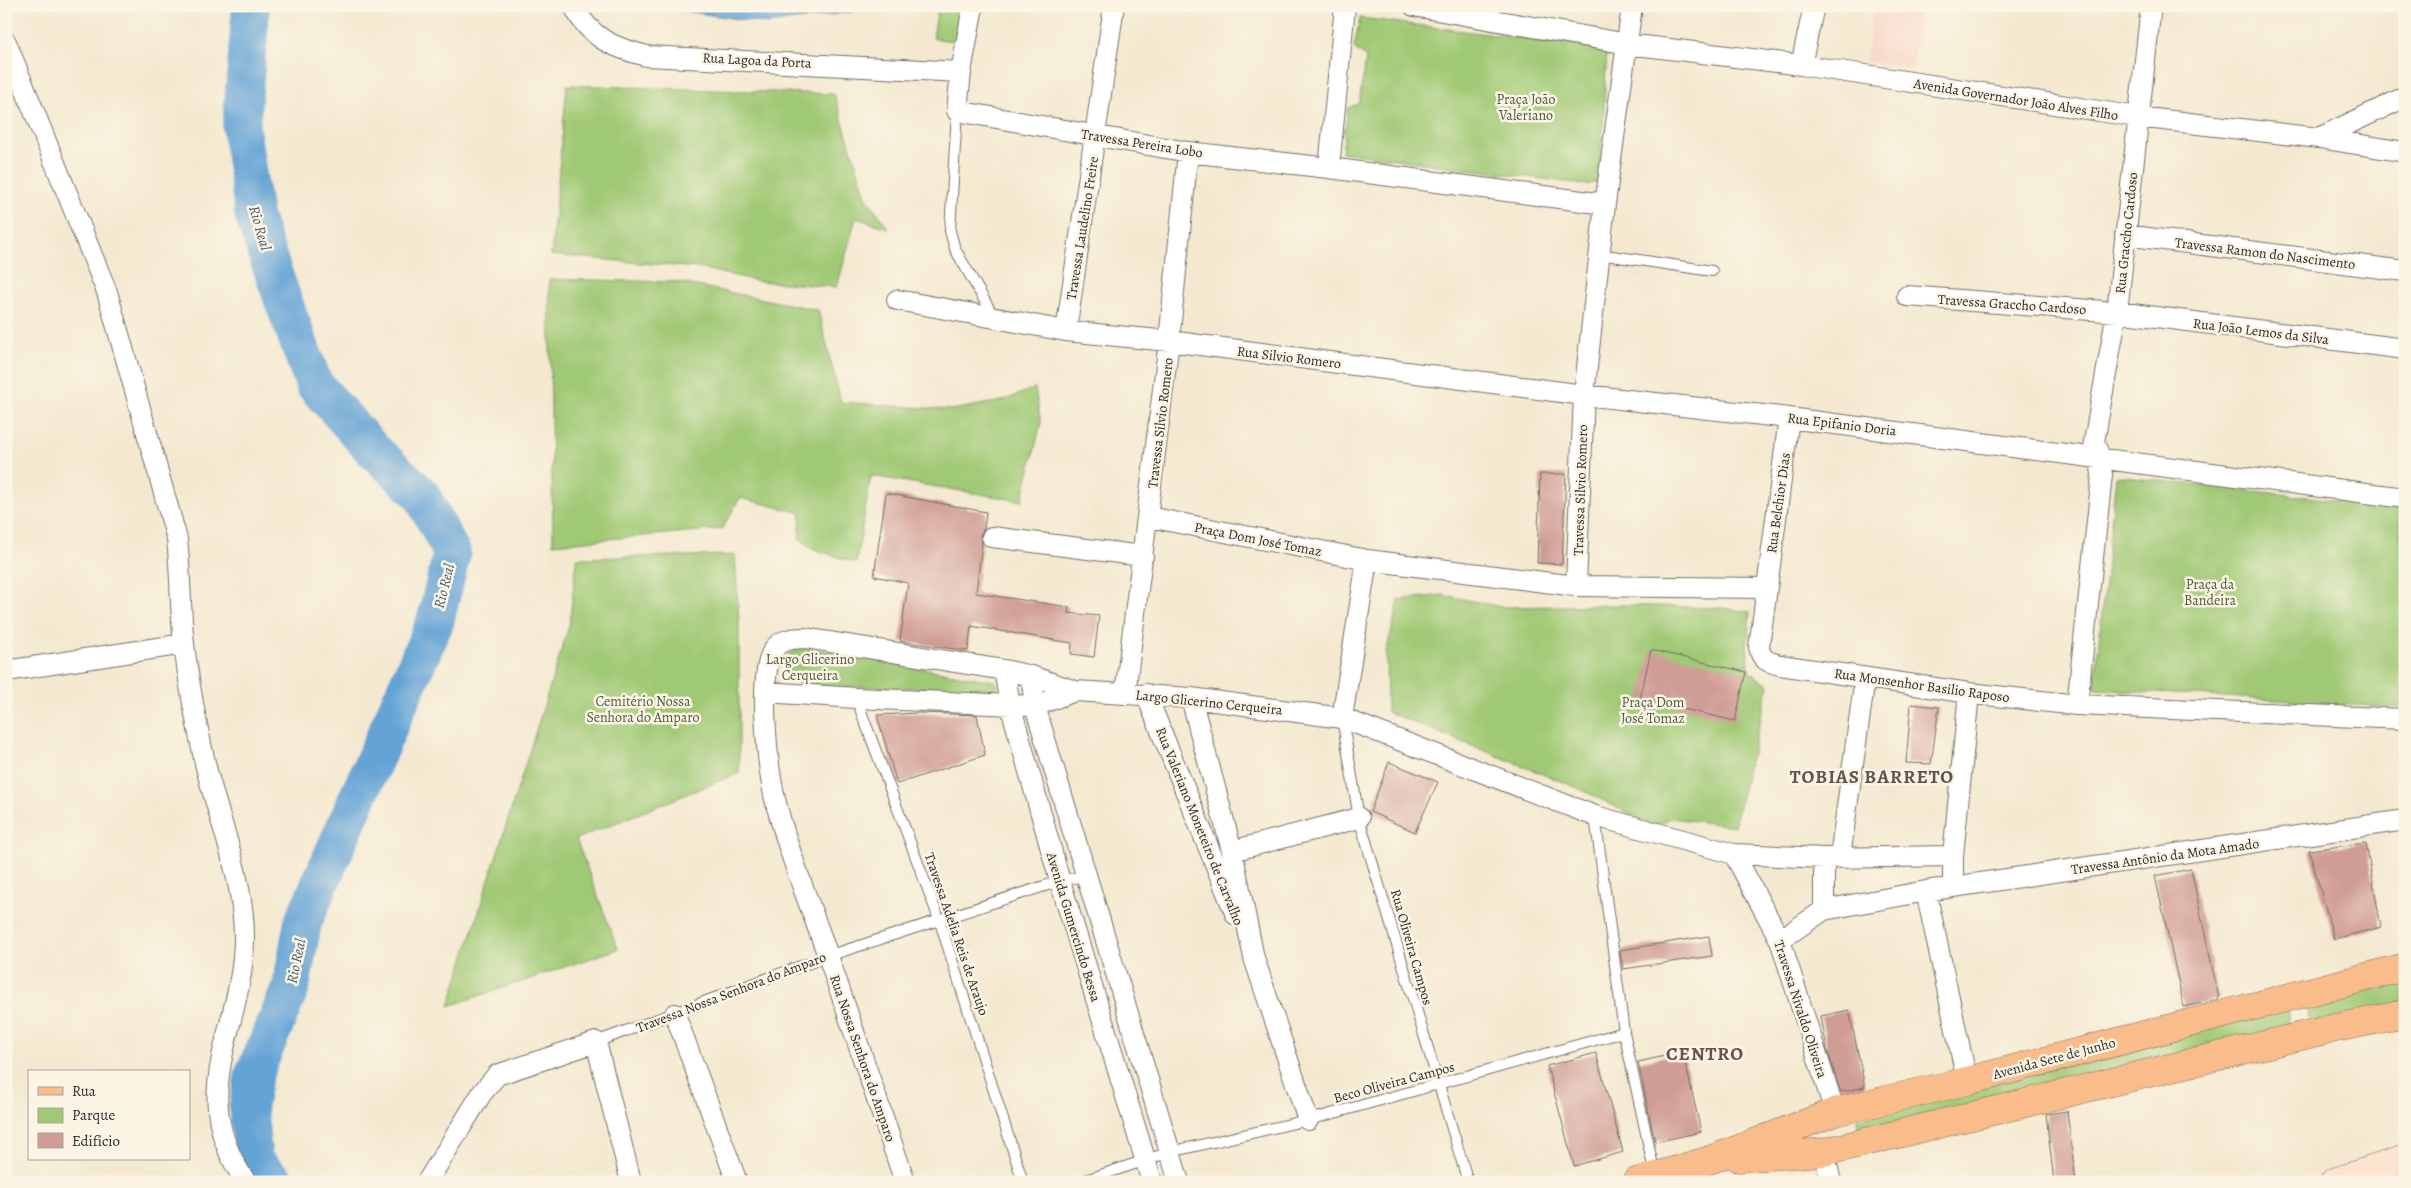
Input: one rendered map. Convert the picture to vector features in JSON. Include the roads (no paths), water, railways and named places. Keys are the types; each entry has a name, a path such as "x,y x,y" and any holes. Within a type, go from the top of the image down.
{"main road":[{"name":"Avenida Sete de Junho","path":"1647,1179 1707,1161 1835,1112 1967,1081 2405,967"},
{"path":"2326,1030 2308,1027 2299,1021 2299,1015 2306,1002 2332,986"},
{"name":"Avenida Sete de Junho","path":"1707,1161 1824,1152 2326,1030 2405,1014"}],"street":[{"name":"Rua Lagoa da Porta","path":"574,6 588,30 602,41 620,50 646,56 960,72"},
{"path":"957,111 960,72 973,6"},
{"name":"Travessa Laudelino Freire","path":"1066,331 1114,6"},
{"path":"1345,6 1329,168 1605,204"},
{"path":"1414,6 1628,44"},
{"path":"1584,395 1605,204 1632,6"},
{"path":"1801,65 1814,6"},
{"name":"Rua Graccho Cardoso","path":"2100,457 2094,442 2117,312 2151,6"},
{"path":"6,42 104,283 178,539 182,578 184,644 206,768 241,900 244,940 242,967 217,1080 216,1102 219,1123 226,1148 246,1182"},
{"name":"Avenida Governador João Alves Filho","path":"1628,44 1801,65 2138,118 2319,138 2405,152"},
{"path":"2319,138 2405,97"},
{"name":"Travessa Pereira Lobo","path":"957,111 1188,152 1329,168"},
{"name":"Travessa Silvio Romero","path":"1125,694 1169,341 1188,152"},
{"name":"Travessa Ramon do Nascimento","path":"2126,235 2405,271"},
{"name":"Travessa Graccho Cardoso","path":"1907,296 2117,312"},
{"name":"Rua Silvio Romero","path":"897,300 1066,331 1169,341 1584,395"},
{"name":"Rua João Lemos da Silva","path":"2117,312 2405,349"},
{"name":"Travessa Silvio Romero","path":"1576,586 1584,395"},
{"name":"Rua Epifanio Doria","path":"1584,395 1789,418 2100,457"},
{"name":"Rua Belchior Dias","path":"1766,588 1789,418"},
{"path":"2405,498 2100,457 2102,475 2077,705 2405,720"},
{"name":"Praça Dom José Tomaz","path":"1148,517 1367,560 1576,586 1766,588"},
{"path":"992,537 1143,556"},
{"path":"1367,560 1342,718 1595,816 1734,854 1832,858 1953,856"},
{"name":"Rua Monsenhor Basilio Raposo","path":"1766,588 1759,647 1760,655 1767,662 1969,693 2077,705"},
{"name":"Largo Glicerino Cerqueira","path":"805,638 1004,670 1031,676 1075,691 1191,698 1342,718"},
{"name":"Rua Nossa Senhora do Amparo","path":"805,638 786,640 774,648 770,655 765,692 766,752 774,794 793,860 828,956 905,1182"},
{"path":"6,671 184,644"},
{"name":"Avenida Gumercindo Bessa","path":"1004,670 1010,704 1060,881 1152,1182"},
{"name":"Avenida Gumercindo Bessa","path":"1031,676 1035,706 1088,876 1178,1182"},
{"path":"1780,940 1824,910 1865,678"},
{"name":"Largo Glicerino Cerqueira","path":"765,692 1035,706 1075,691"},
{"path":"1953,887 1953,856 1969,693"},
{"name":"Rua Valeriano Moneteiro de Carvalho","path":"1146,694 1254,958 1308,1120"},
{"name":"Rua Valeriano Moneteiro de Carvalho","path":"1191,698 1232,851 1254,958"},
{"path":"1232,851 1359,818"},
{"name":"Travessa Antônio da Mota Amado","path":"1824,910 1926,891 2405,820"},
{"name":"Travessa Nivaldo Oliveira","path":"1734,854 1780,940 1835,1112"},
{"path":"1926,891 1967,1081"},
{"path":"675,1014 737,1182"},
{"path":"596,1042 631,1182"},
{"name":"Travessa Nossa Senhora do Amparo","path":"427,1182 482,1093 497,1075 596,1042"},
{"path":"1824,1152 1831,1182"},
{"path":"2334,1182 2405,1159"}],"lane":[{"path":"957,111 951,239 994,318"},
{"path":"1599,254 1712,271"},
{"name":"Travessa Adelia Reis de Araujo","path":"856,698 939,918 1023,1182"},
{"name":"Rua Oliveira Campos","path":"1342,718 1359,818 1468,1182"},
{"path":"1595,816 1624,1032 1647,1179"},
{"name":"Travessa Nossa Senhora do Amparo","path":"596,1042 828,956 939,918 1060,881 1088,876"},
{"name":"Beco Oliveira Campos","path":"1080,1182 1170,1152 1308,1120 1624,1032"}],"water":[{"path":"652,6 862,6 857,11 769,24"}],"waterway":[{"name":"Rio Real","path":"251,6 241,128 254,217 284,303 314,384 373,450 421,494 452,553 435,622 303,922 291,987 254,1074 248,1107 254,1162 276,1182"}],"district":[{"name":"TOBIAS BARRETO","path":"1872,776"},
{"name":"CENTRO","path":"1705,1053"}],"park label":[{"name":"Praça João Valeriano","path":"1526,108"},
{"name":"Praça da Bandeira","path":"2210,592"},
{"name":"Cemitério Nossa Senhora do Amparo","path":"643,710"}]}
